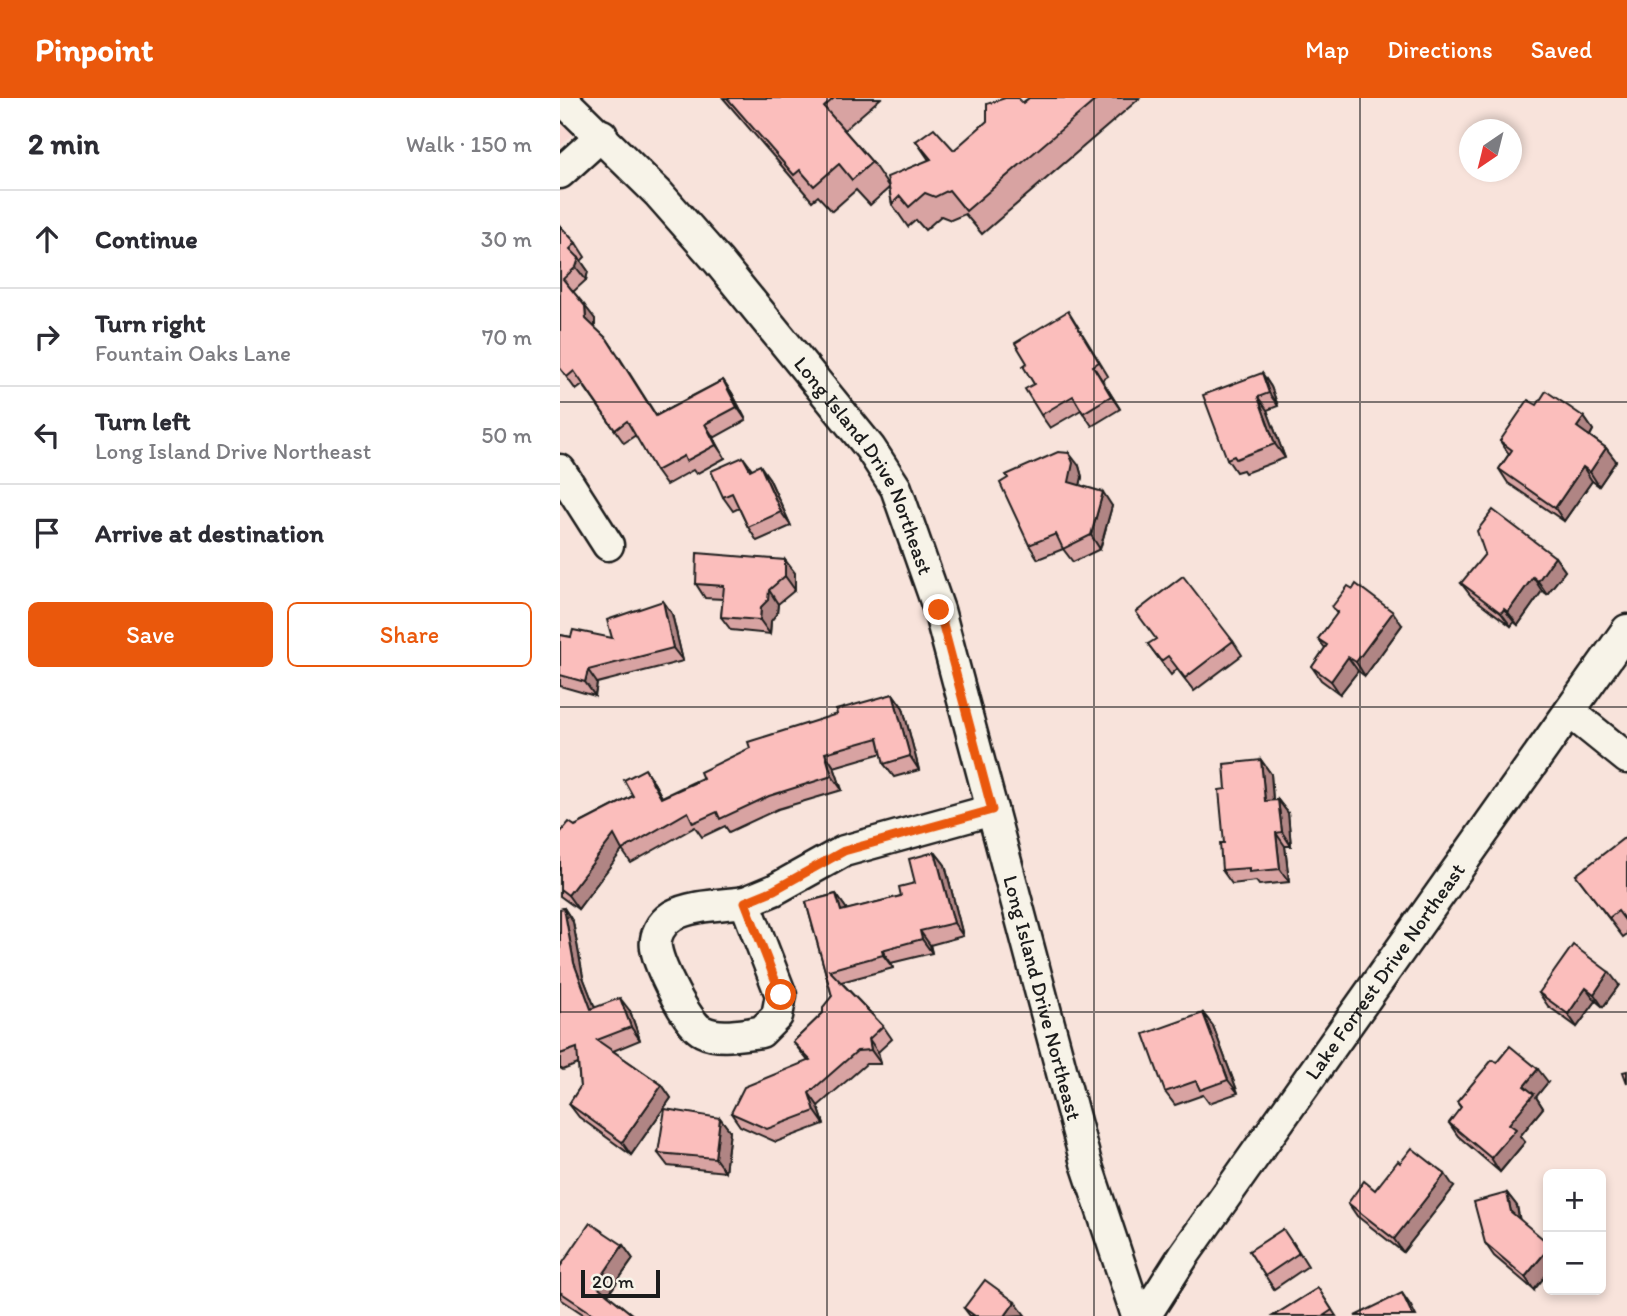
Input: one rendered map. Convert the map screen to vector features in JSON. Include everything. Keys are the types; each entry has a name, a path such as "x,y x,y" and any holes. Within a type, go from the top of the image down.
{"street":[{"name":"Long Island Drive Northeast","path":"561,98 602,135 718,261 870,448 896,488 939,610 1086,1163 1137,1316"},
{"path":"560,173 602,135"},
{"path":"560,470 608,545"},
{"name":"Lake Forrest Drive Northeast","path":"1145,1316 1184,1255 1627,630"},
{"path":"1570,712 1627,758"},
{"path":"745,902 781,995 777,1016 761,1032 713,1035 699,1030 688,1017 659,962 657,935 663,924 682,912 745,902 774,890 844,851 992,810"}],"shaded area":[{"path":"560,98 588,117 560,147"}],"building":[{"path":"727,98 834,98 824,107 872,162 852,180 839,164 814,186 800,170 794,175"},
{"path":"1005,98 1018,98 1023,103 1029,98 1098,98 966,211 949,190 935,197 925,193 909,207 900,196 892,204 887,177 931,159 916,141 934,128 954,150 987,121 987,104"},
{"path":"560,226 576,243 570,249 579,258 576,267 563,279 585,306 586,319 607,339 656,416 723,380 737,407 705,424 716,445 686,461 684,456 656,471 627,421 615,430 574,371 567,377 560,368"},
{"path":"1068,311 1099,362 1093,366 1111,396 1083,413 1073,396 1041,415 1025,389 1034,384 1023,366 1027,363 1015,343"},
{"path":"1262,373 1269,393 1258,397 1275,444 1236,459 1234,456 1227,459 1203,395"},
{"path":"1546,391 1584,417 1577,427 1606,448 1590,472 1583,467 1555,508 1499,469 1512,450 1500,441 1528,400 1537,405"},
{"path":"1058,452 1069,453 1073,463 1069,482 1103,492 1091,535 1063,549 1056,534 1029,545 1000,483 1008,478 1006,475"},
{"path":"743,457 750,470 760,465 781,512 748,527 732,493 723,497 711,471"},
{"path":"1493,510 1555,557 1538,581 1533,577 1508,612 1504,609 1501,613 1461,583 1485,554 1477,531"},
{"path":"697,553 785,560 785,576 769,590 768,600 761,607 760,620 721,617 724,586 696,584"},
{"path":"1183,576 1233,641 1185,678 1168,656 1161,661 1148,644 1156,639 1136,612"},
{"path":"1356,584 1393,612 1356,662 1348,657 1331,681 1312,667 1327,645 1318,639 1338,612 1332,607 1348,586 1353,589"},
{"path":"663,601 673,648 588,670 585,682 560,675 560,635 571,637 573,630 612,638 607,620"},
{"path":"893,694 910,756 884,764 878,738 825,753 832,776 769,796 720,819 717,812 693,823 688,812 622,850 614,835 568,895 560,889 560,833 569,822 575,826 633,796 624,780 645,769 661,798 703,779 700,772 750,748 748,742 837,714 836,710"},
{"path":"1261,760 1265,801 1278,800 1282,832 1276,833 1280,869 1249,872 1249,868 1222,870 1220,843 1224,843 1219,790 1226,789 1224,764"},
{"path":"1624,838 1627,842 1627,923 1618,911 1609,918 1576,875"},
{"path":"935,852 954,923 920,931 922,939 882,950 883,955 829,970 883,1026 869,1039 871,1050 857,1051 809,1093 815,1111 767,1129 731,1113 744,1087 810,1060 793,1042 823,1013 823,1007 832,996 806,902 836,894 841,911 901,896 899,887 915,883 909,859"},
{"path":"564,908 574,963 591,1009 620,998 631,1027 597,1040 662,1085 622,1142 569,1104 580,1087 577,1048 560,1054 560,909"},
{"path":"1573,945 1609,972 1594,994 1586,988 1568,1014 1539,993"},
{"path":"1203,1013 1228,1080 1200,1090 1196,1081 1165,1092 1144,1034"},
{"path":"1510,1046 1538,1069 1524,1086 1534,1094 1509,1124 1516,1129 1491,1158 1449,1123 1461,1107 1457,1102 1492,1060 1497,1062"},
{"path":"665,1109 720,1118 715,1158 658,1153"},
{"path":"1412,1148 1445,1174 1394,1239 1348,1203 1364,1181 1375,1190"},
{"path":"1507,1193 1511,1212 1543,1239 1543,1255 1525,1277 1485,1243 1474,1202"},
{"path":"590,1223 623,1245 596,1285 634,1316 596,1316 560,1292 560,1267"},
{"path":"1283,1229 1299,1253 1265,1276 1249,1251"},
{"path":"985,1280 1015,1302 1005,1316 975,1316 964,1308"},
{"path":"1318,1288 1332,1310 1323,1316 1273,1316"},
{"path":"1402,1293 1413,1316 1355,1316"}],"route":[{"path":"781,995 745,902 774,890 816,864 844,851 992,810 939,610"}]}
